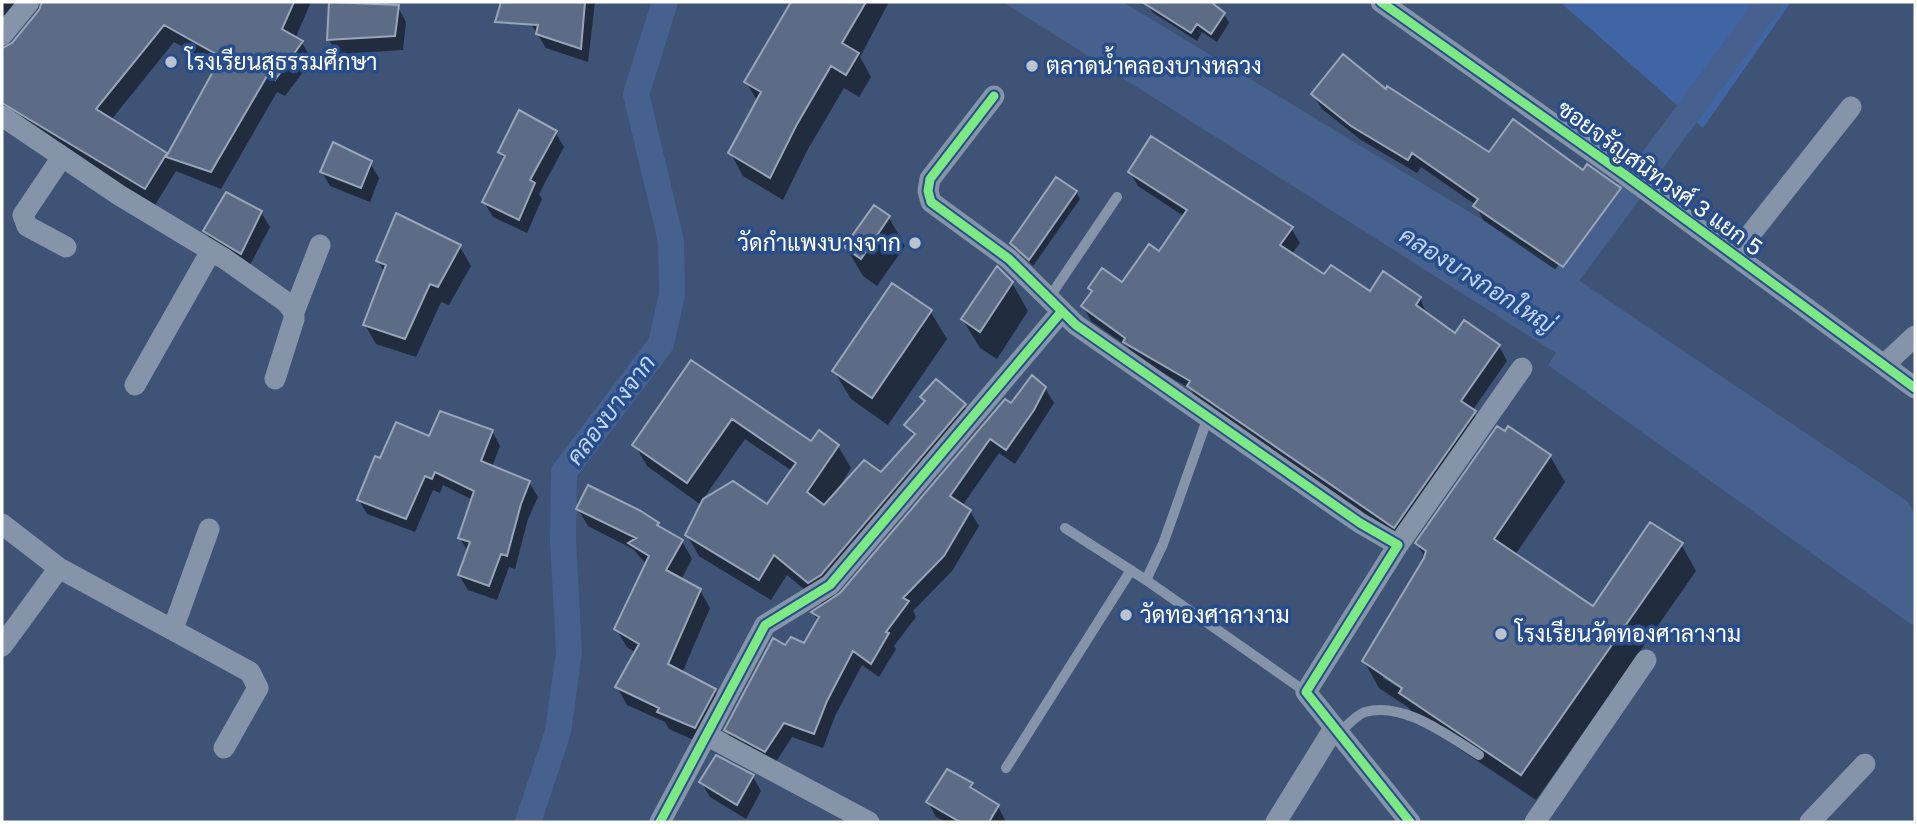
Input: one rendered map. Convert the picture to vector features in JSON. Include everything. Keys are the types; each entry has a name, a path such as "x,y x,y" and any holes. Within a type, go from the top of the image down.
{"street":[{"path":"2,35 29,2"},
{"name":"ซอยจรัญสนิทวงศ์ 3 แยก 5","path":"1381,2 1628,177 1915,388"},
{"path":"994,96 930,179 928,191 932,202 1009,259 1076,325 1360,523 1398,545"},
{"path":"1734,255 1850,107"},
{"path":"2,116 211,251 286,302 294,312"},
{"path":"62,157 23,215 27,226 66,247"},
{"path":"275,379 292,332 294,312 320,245"},
{"path":"135,385 211,251"},
{"path":"664,821 765,625 830,585 1055,305"},
{"path":"1884,365 1915,336"},
{"path":"1410,822 1306,692 1398,545 1522,368"},
{"path":"2,524 59,568 173,629 256,679 258,688 224,748"},
{"path":"173,629 209,529"},
{"path":"2,646 59,568"},
{"path":"1535,822 1646,660"},
{"path":"1276,822 1337,730"},
{"path":"708,736 869,822"},
{"path":"1810,822 1865,764"}],"lane":[{"path":"1055,305 1117,197"},
{"path":"1146,580 1163,544 1208,417"},
{"path":"1065,528 1131,569 1306,692"},
{"path":"1006,768 1131,569"},
{"path":"1337,730 1363,712 1391,710 1433,727 1479,755"}],"shaded area":[{"path":"1560,2 1791,2 1703,128"}],"water":[{"name":"คลองบางกอกใหญ่","path":"1003,2 1123,2 1547,259 1907,501 1915,514 1915,627 1548,365 1556,353"}],"building":[{"path":"42,2 294,2 282,29 303,41 275,80 267,76 211,172 166,157 221,57 164,25 96,109 167,153 145,189 2,103 2,48 12,43 39,10"},
{"path":"329,2 399,5 395,36 327,40"},
{"path":"501,2 585,2 581,49 536,34 538,25 495,22"},
{"path":"791,2 866,2 842,43 859,53 846,75 831,66 770,178 728,153 761,92 744,82"},
{"path":"1142,2 1211,2 1225,13 1211,34 1197,24 1191,33"},
{"path":"1343,54 1386,89 1387,86 1489,152 1513,119 1583,170 1587,164 1621,188 1563,267 1473,206 1478,199 1412,153 1408,160 1351,126 1311,94"},
{"path":"519,110 557,131 530,180 535,183 519,220 482,202 505,156 498,152"},
{"path":"1151,136 1293,227 1280,245 1324,274 1331,265 1370,291 1383,271 1421,297 1416,305 1455,333 1464,320 1500,345 1461,401 1476,411 1394,528 1187,386 1190,381 1123,342 1125,338 1081,306 1092,291 1088,288 1102,268 1122,282 1149,244 1159,251 1187,210 1128,172"},
{"path":"333,142 372,161 361,188 320,172"},
{"path":"1056,177 1077,191 1029,260 1010,243"},
{"path":"226,192 262,211 241,254 203,231"},
{"path":"874,205 890,216 861,259 844,247"},
{"path":"396,213 461,245 438,287 430,284 405,339 363,325 386,265 376,261"},
{"path":"997,266 1013,282 980,332 961,319"},
{"path":"892,283 932,310 872,398 832,371"},
{"path":"691,360 811,441 819,430 839,445 807,492 824,505 864,460 881,472 915,434 904,425 925,401 920,397 936,379 966,404 821,575 808,583 774,555 759,580 685,535 703,499 733,481 767,504 796,463 732,419 687,483 632,445"},
{"path":"1032,375 1046,387 1034,410 1006,450 990,439 950,496 971,510 944,556 903,598 909,601 886,632 889,633 871,664 853,651 827,701 814,734 784,723 765,752 724,730 773,638 785,645 791,637 804,643 819,617 811,612 840,593 1005,399 1011,403"},
{"path":"440,411 493,430 481,461 530,481 507,556 501,554 489,586 458,575 470,542 458,538 474,491 435,472 432,479 425,476 406,519 357,500 375,456 380,458 396,422 429,436"},
{"path":"1497,426 1505,431 1508,426 1551,455 1494,539 1593,606 1650,522 1683,543 1521,775 1399,693 1402,688 1362,661 1424,558 1426,551 1415,543"},
{"path":"588,485 641,511 659,523 657,525 683,540 666,570 701,589 668,664 716,689 695,728 657,712 659,708 615,687 639,644 614,629 649,556 628,543 636,538 576,509"},
{"path":"716,755 754,775 737,805 699,782"},
{"path":"947,769 973,783 970,787 999,805 989,822 960,822 926,802"}],"waterway":[{"name":"คลองบางจาก","path":"528,822 558,732 569,652 563,541 564,472 661,344 672,294 671,241 636,94 665,2"},
{"name":"คลองบางกอกใหญ่","path":"1548,301 1770,2"}],"cycle path":[{"path":"1381,2 1628,177 1915,388"},
{"path":"994,96 930,179 928,191 931,202 1009,259 1076,325 1360,523 1398,545 1306,692 1410,822"},
{"path":"660,822 765,625 830,585 1062,311"}],"place":[{"name":"โรงเรียนสุธรรมศึกษา","path":"171,62"},
{"name":"ตลาดน้ำคลองบางหลวง","path":"1032,66"},
{"name":"วัดกำแพงบางจาก","path":"915,243"},
{"name":"วัดทองศาลางาม","path":"1126,615"},
{"name":"โรงเรียนวัดทองศาลางาม","path":"1501,634"}]}
